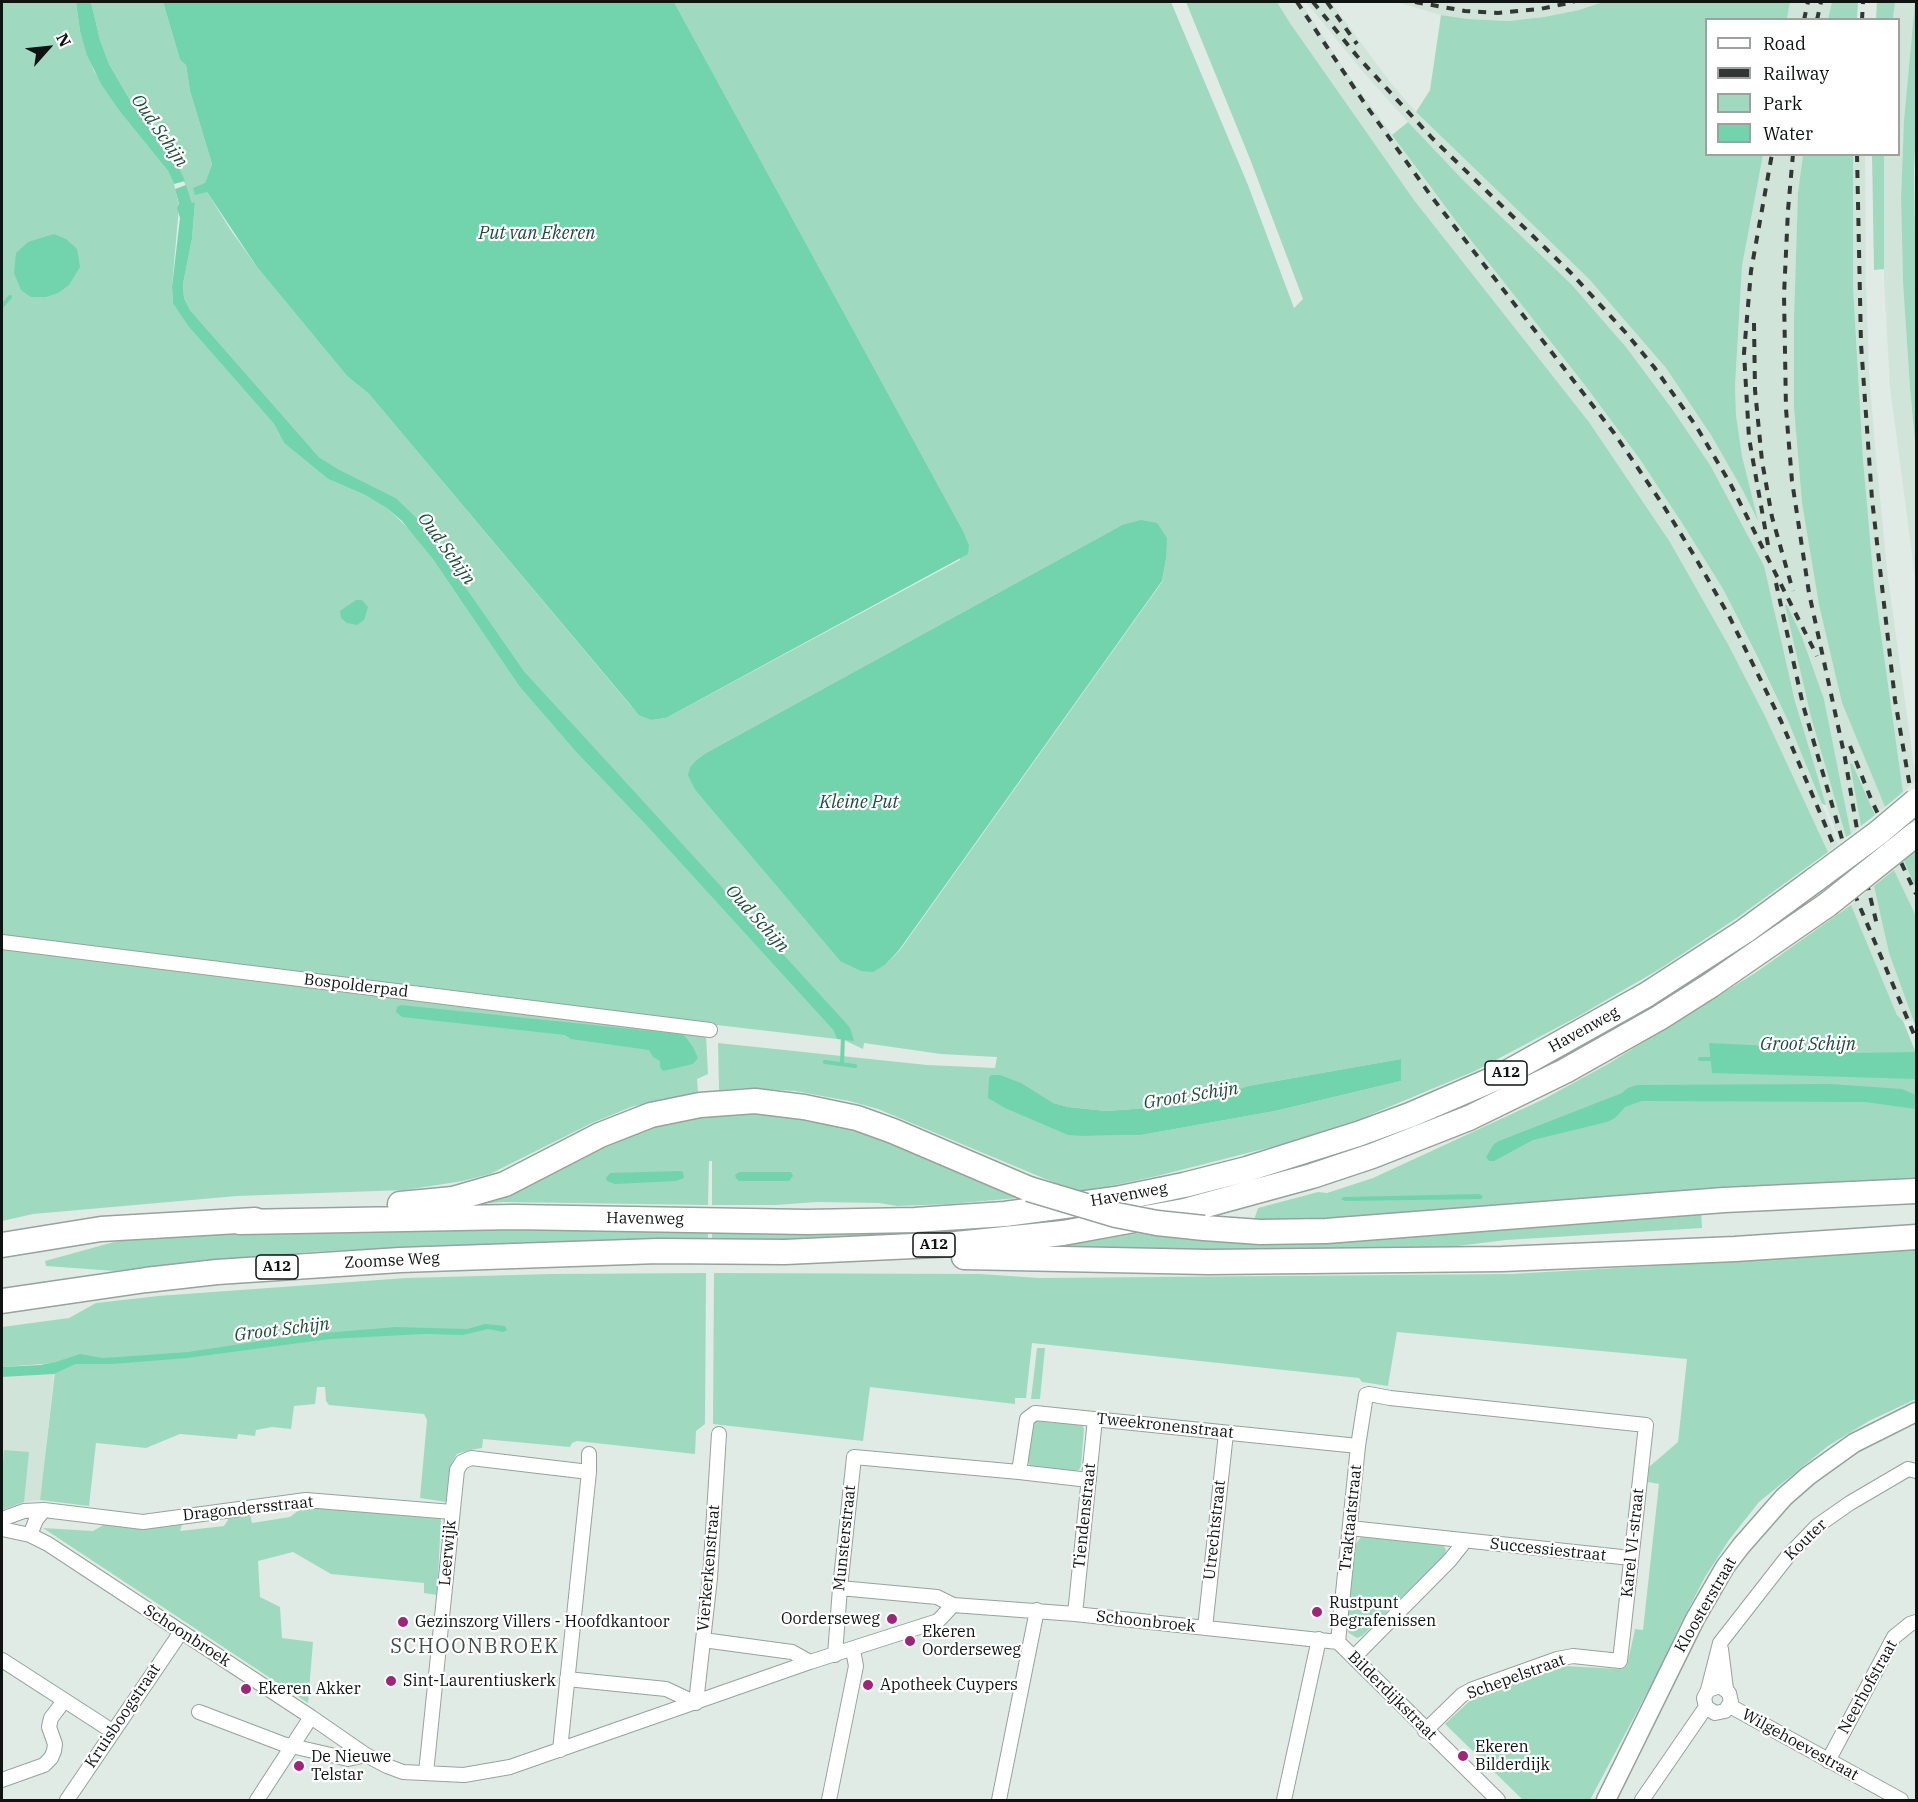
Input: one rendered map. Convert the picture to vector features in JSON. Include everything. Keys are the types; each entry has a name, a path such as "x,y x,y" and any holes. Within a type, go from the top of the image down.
{"highway":[{"name":"Havenweg","path":"240,1222 514,1217 807,1222 915,1220 1005,1214 1116,1199 1184,1185 1258,1166 1358,1134 1503,1075 1646,995 1745,931 1878,833 1917,801"},
{"name":"Havenweg","path":"785,1252 956,1244 1063,1233 1184,1211 1255,1193 1332,1170 1403,1144 1469,1118 1565,1071 1659,1018 1827,905 1917,834"},
{"path":"240,1222 348,1208 453,1199 505,1184 600,1135 651,1115 710,1104 755,1101 782,1103 857,1118 1029,1189 1116,1215 1157,1223 1204,1228 1260,1232 1326,1231 1724,1200 1917,1191"},
{"name":"A12","path":"2,1245 101,1229 240,1222"},
{"path":"785,1252 833,1258 1077,1258 1208,1262 1431,1260 1735,1249 1917,1237"},
{"name":"Zoomse Weg","path":"2,1301 146,1280 284,1267 400,1260 658,1251 785,1252"}],"main road":[{"name":"Kloosterstraat","path":"1606,1800 1695,1619 1725,1567 1741,1546 1784,1497 1808,1476 1854,1443 1917,1412"}],"street":[{"name":"Bospolderpad","path":"2,942 710,1030"},
{"name":"Traktaatstraat","path":"1338,1642 1358,1446 1366,1395 1646,1425"},
{"name":"Tweekronenstraat","path":"1019,1472 1027,1419 1030,1415 1041,1412 1358,1446"},
{"name":"Tiendenstraat","path":"1075,1614 1095,1419"},
{"name":"Karel VI-straat","path":"1620,1661 1646,1425"},
{"name":"Utrechtstraat","path":"1205,1628 1226,1433"},
{"name":"Vierkerkenstraat","path":"696,1702 710,1578 719,1434"},
{"path":"560,1750 589,1454"},
{"name":"Munsterstraat","path":"835,1655 854,1457 1019,1472"},
{"name":"Leerwijk","path":"426,1773 452,1512 458,1470 462,1462 471,1458 589,1472"},
{"name":"Kouter","path":"1708,1690 1720,1643 1788,1557 1817,1526 1908,1468 1917,1471"},
{"path":"1019,1472 1089,1480"},
{"name":"Dragondersstraat","path":"2,1519 24,1511 44,1510 143,1522 306,1500 452,1512"},
{"path":"30,1535 36,1520 44,1510"},
{"name":"Successiestraat","path":"1350,1528 1631,1558"},
{"name":"Schoonbroek","path":"2,1529 30,1535 48,1544 366,1755 403,1772 464,1775 510,1767 810,1662 938,1621 953,1605"},
{"path":"1354,1657 1450,1560 1465,1541"},
{"name":"Schoonbroek","path":"840,1588 937,1597 953,1605 1036,1610 1338,1642"},
{"path":"999,1800 1036,1610"},
{"name":"Neerhofstraat","path":"1828,1761 1894,1637 1910,1624 1917,1622"},
{"name":"Kruisboogstraat","path":"67,1800 180,1632"},
{"path":"1284,1800 1319,1639"},
{"path":"703,1640 792,1652 810,1662"},
{"name":"Bilderdijkstraat","path":"1338,1642 1425,1731 1498,1800"},
{"path":"1642,1800 1706,1707 1704,1698 1708,1690 1717,1686 1726,1689 1720,1643"},
{"path":"829,1800 856,1666 853,1650"},
{"name":"Schepelstraat","path":"1425,1731 1462,1695 1484,1685 1557,1659 1574,1656 1620,1661"},
{"path":"2,1660 112,1731"},
{"path":"567,1679 666,1689 696,1702"},
{"name":"Wilgehoevestraat","path":"1706,1707 1712,1712 1725,1711 1730,1706 1731,1697 1726,1689"},
{"path":"2,1780 44,1765 54,1751 55,1744 49,1727 51,1718 64,1701"},
{"name":"Wilgehoevestraat","path":"1730,1706 1902,1800"},
{"name":"Schoonbroek","path":"199,1712 292,1746 348,1759 366,1755"},
{"path":"257,1800 311,1717"}],"shaded area":[{"path":"1277,2 1301,2 1345,70 1427,183 1584,384 1639,458 1682,523 1723,589 1788,721 1838,844 1828,852 1765,716 1729,646 1670,542 1589,422 1414,200"},
{"path":"1306,2 1331,2 1390,82 1416,112 1589,279 1666,368 1711,435 1756,518 1742,456 1736,415 1735,387 1742,266 1763,156 1803,156 1798,192 1794,317 1794,408 1802,503 1819,605 1842,703 1885,807 1875,815 1852,763 1861,826 1851,834 1824,699 1802,637 1786,605 1811,717 1846,837 1840,842 1809,751 1783,653 1670,406 1626,347 1572,285 1463,180 1364,73"},
{"path":"1396,2 1603,2 1579,10 1544,17 1508,21 1441,15"},
{"path":"1790,2 1832,2 1828,18 1787,18"},
{"path":"1895,2 1915,2 1904,120 1901,198 1903,283 1916,452 1916,577 1890,387 1884,281 1884,156 1900,156 1900,18 1893,18"},
{"path":"1853,156 1865,156 1869,372 1888,578 1916,780 1903,792 1874,584 1863,459 1853,286"},
{"path":"1904,861 1916,889 1916,916 1894,870"},
{"path":"1874,886 1889,953 1913,1021 1903,1021 1897,1015 1851,905"},
{"path":"54,1374 40,1500 24,1502 2,1510 2,1377"}],"green space":[{"path":"2,2 76,2 80,31 94,71 121,113 168,171 174,184 179,206 172,287 173,302 188,326 274,424 284,443 328,479 365,495 388,509 411,531 519,686 576,752 646,825 833,1030 837,1039 708,1024 706,1036 708,1074 697,1079 698,1092 631,1107 592,1123 490,1174 463,1181 405,1190 237,1196 33,1214 2,1221"},
{"path":"91,2 163,2 180,60 186,65 190,91 212,164 205,183 207,192 230,229 257,267 347,376 369,394 631,706 651,720 666,718 960,560 961,527 674,2 1171,2 1248,185 1294,308 1303,299 1250,159 1186,2 1277,2 1414,200 1589,422 1670,542 1729,646 1765,716 1828,852 1737,918 1658,970 1577,1017 1475,1071 1360,1119 1283,1144 1083,1192 1055,1183 878,1109 795,1091 750,1088 719,1090 718,1043 927,1065 995,1068 997,1057 941,1054 864,1043 863,1049 844,1040 524,671 419,520 396,498 319,457 190,310 184,298 183,284 192,239 195,203 192,203 178,165 134,107 109,64 100,40","holes":["1122,525 1166,559 1162,582 900,950 886,964 840,961 695,790 689,775 690,767 706,753","1401,1059 1401,1081 1275,1111 1141,1135 1085,1136 1053,1103 1106,1111 1190,1105 1248,1086"]},
{"path":"1603,2 1790,2 1787,18 1705,18 1705,156 1763,156 1742,266 1735,387 1736,415 1742,456 1758,521 1711,435 1666,368 1589,279 1416,112 1430,90 1441,15 1508,21 1579,10"},
{"path":"1832,2 1858,2 1857,18 1828,18"},
{"path":"1877,2 1895,2 1893,18 1876,18"},
{"path":"1915,2 1916,452 1903,283 1901,198 1904,120"},
{"path":"1408,122 1463,180 1572,285 1626,347 1710,465 1764,566 1795,701 1826,805 1822,804 1788,721 1723,589 1639,458 1392,135"},
{"path":"1803,156 1853,156 1853,286 1863,459 1874,584 1903,792 1885,807 1842,703 1819,605 1802,503 1794,408 1798,192"},
{"path":"1872,156 1884,156 1884,269 1874,270"},
{"path":"1785,605 1802,637 1824,699 1851,834 1846,837 1811,717"},
{"path":"1852,763 1875,815 1861,826 1850,764"},
{"path":"1916,851 1916,889 1904,861"},
{"path":"1894,870 1916,916 1916,1028 1889,953 1874,886"},
{"path":"1851,905 1897,1015 1903,1021 1916,1053 1916,1178 1313,1220 1254,1220 1258,1208 1318,1192 1327,1193 1373,1178 1544,1099 1608,1064 1755,973"},
{"path":"812,1112 1029,1197 897,1206 879,1203 817,1202 776,1205 712,1205 712,1161 709,1161 708,1205 503,1202 456,1206 628,1131 700,1114"},
{"path":"1701,1208 1702,1228 1506,1240 1393,1254 1051,1248 1152,1231"},
{"path":"1079,1213 1097,1218 1014,1229 875,1238 712,1241 712,1227"},
{"path":"394,1227 708,1227 708,1241 410,1247 309,1252 115,1271 46,1266 45,1261 114,1242 147,1237"},
{"path":"1916,1248 1916,1399 1869,1421 1828,1446 1759,1502 1729,1540 1705,1577 1590,1800 1523,1800 1445,1724 1474,1697 1564,1666 1621,1669 1627,1666 1635,1629 1643,1630 1659,1484 1648,1482 1649,1467 1678,1442 1687,1359 1397,1332 1388,1386 1362,1382 1359,1378 1032,1343 1026,1398 1015,1398 1015,1404 870,1387 863,1441 713,1424 714,1273 980,1274 1039,1278 1511,1274"},
{"path":"706,1273 705,1424 696,1431 695,1454 577,1441 570,1447 483,1439 482,1448 457,1454 452,1462 446,1502 420,1498 427,1420 424,1414 329,1405 326,1401 325,1387 317,1387 315,1404 294,1406 291,1429 272,1427 256,1430 255,1436 238,1434 237,1439 180,1434 146,1448 96,1443 89,1506 40,1500 56,1363 2,1367 2,1327 69,1318 96,1303 158,1296 406,1278"},
{"path":"1037,1348 1045,1348 1040,1399 1031,1399"},
{"path":"1039,1419 1082,1425 1084,1429 1079,1470 1030,1466 1028,1462 1032,1425"},
{"path":"4,1450 29,1452 24,1502 2,1510 2,1476"},
{"path":"304,1506 441,1519 437,1595 424,1593 424,1583 331,1574 293,1552 258,1561 260,1597 280,1607 282,1638 313,1642 308,1703 43,1528 93,1531 105,1524 139,1526 183,1521 180,1531 224,1526 232,1514 250,1514 252,1523 290,1517"},
{"path":"1361,1537 1440,1545 1446,1550 1445,1555 1362,1636 1357,1638 1346,1628 1356,1544"}],"water":[{"path":"76,2 91,2 100,40 109,64 134,107 178,165 185,181 174,184 168,171 121,113 101,84 87,55 80,31"},
{"name":"Put van Ekeren","path":"163,2 674,2 961,527 969,545 968,554 666,718 651,720 639,715 369,394 347,376 257,267 207,192 195,195 193,188 205,183 212,164 190,91 186,65 180,60"},
{"path":"186,185 192,203 195,202 192,239 183,284 184,298 190,310 319,457 396,498 419,520 524,671 845,1022 850,1028 854,1041 837,1039 833,1030 646,825 576,752 519,686 432,558 402,521 365,495 328,479 284,443 274,424 188,326 173,303 172,287 180,218 175,189"},
{"path":"54,234 66,239 77,249 80,267 69,285 58,293 46,297 31,297 21,290 14,273 16,253 28,242"},
{"name":"Kleine Put","path":"1141,520 1157,523 1167,538 1162,581 899,950 886,964 873,972 861,971 840,961 695,790 688,775 690,767 706,753 1122,525"},
{"path":"356,600 362,600 368,607 364,620 357,625 347,623 341,618 340,611"},
{"path":"401,1005 680,1034 684,1035 693,1047 698,1058 693,1064 663,1071 660,1061 653,1057 649,1050 571,1039 565,1035 402,1017 396,1012 397,1007"},
{"path":"1709,1043 1791,1047 1816,1044 1858,1053 1916,1052 1916,1079 1712,1073"},
{"path":"1401,1059 1401,1081 1275,1111 1141,1135 1068,1135 1005,1108 988,1098 989,1078 991,1075 1000,1075 1021,1083 1053,1103 1068,1107 1106,1111 1190,1105 1248,1086"},
{"path":"1830,1084 1902,1089 1916,1095 1916,1109 1865,1102 1642,1101 1625,1107 1615,1118 1607,1122 1533,1140 1494,1161 1489,1161 1486,1157 1494,1144 1499,1141 1637,1085"},
{"path":"683,1172 684,1178 676,1181 615,1184 607,1181 606,1178 610,1173"},
{"path":"739,1172 791,1172 793,1176 789,1181 739,1181 735,1175"},
{"path":"1480,1194 1483,1197 1481,1199 1345,1201 1341,1199 1344,1197"},
{"path":"485,1324 505,1326 507,1330 503,1332 488,1329 463,1335 423,1334 330,1339 187,1358 113,1364 75,1364 54,1374 2,1377 2,1367 40,1365 80,1354 102,1358 188,1352 300,1335 396,1327 467,1329"}],"waterway":[{"path":"2,306 10,297"},
{"name":"Oud Schijn","path":"842,1064 843,1036"},
{"name":"Groot Schijn","path":"1700,1059 1714,1059"},
{"name":"Oud Schijn","path":"825,1062 855,1066"}],"railway":[{"path":"1297,2 1365,104 1431,196 1614,433 1695,557 1729,616 1781,721 1916,1039"},
{"path":"1313,2 1357,56 1432,138 1571,273 1654,367 1696,426 1730,483 1817,656"},
{"path":"1327,2 1357,44"},
{"path":"1415,2 1465,11 1498,13 1540,9 1574,2"},
{"path":"1804,18 1808,2"},
{"path":"1817,18 1821,2"},
{"path":"1862,18 1863,2"},
{"path":"1768,545 1749,438 1744,353 1751,271 1772,156"},
{"path":"1793,156 1784,295 1786,409 1792,481 1809,593 1845,758 1864,871 1878,929"},
{"path":"1857,156 1861,344 1872,499 1895,700 1916,822"},
{"path":"1754,323 1755,390 1762,461 1772,517 1793,591"},
{"path":"1776,583 1803,705 1847,856"},
{"path":"1850,746 1871,799 1916,894"}],"place":[{"name":"Rustpunt Begrafenissen","path":"1317,1612"},
{"name":"Oorderseweg","path":"892,1619"},
{"name":"Gezinszorg Villers - Hoofdkantoor","path":"403,1622"},
{"name":"Ekeren Oorderseweg","path":"910,1641"},
{"name":"Sint-Laurentiuskerk","path":"391,1681"},
{"name":"Apotheek Cuypers","path":"868,1685"},
{"name":"Ekeren Akker","path":"246,1689"},
{"name":"Ekeren Bilderdijk","path":"1463,1756"},
{"name":"De Nieuwe Telstar","path":"299,1766"}],"district":[{"name":"SCHOONBROEK","path":"475,1647"}]}
